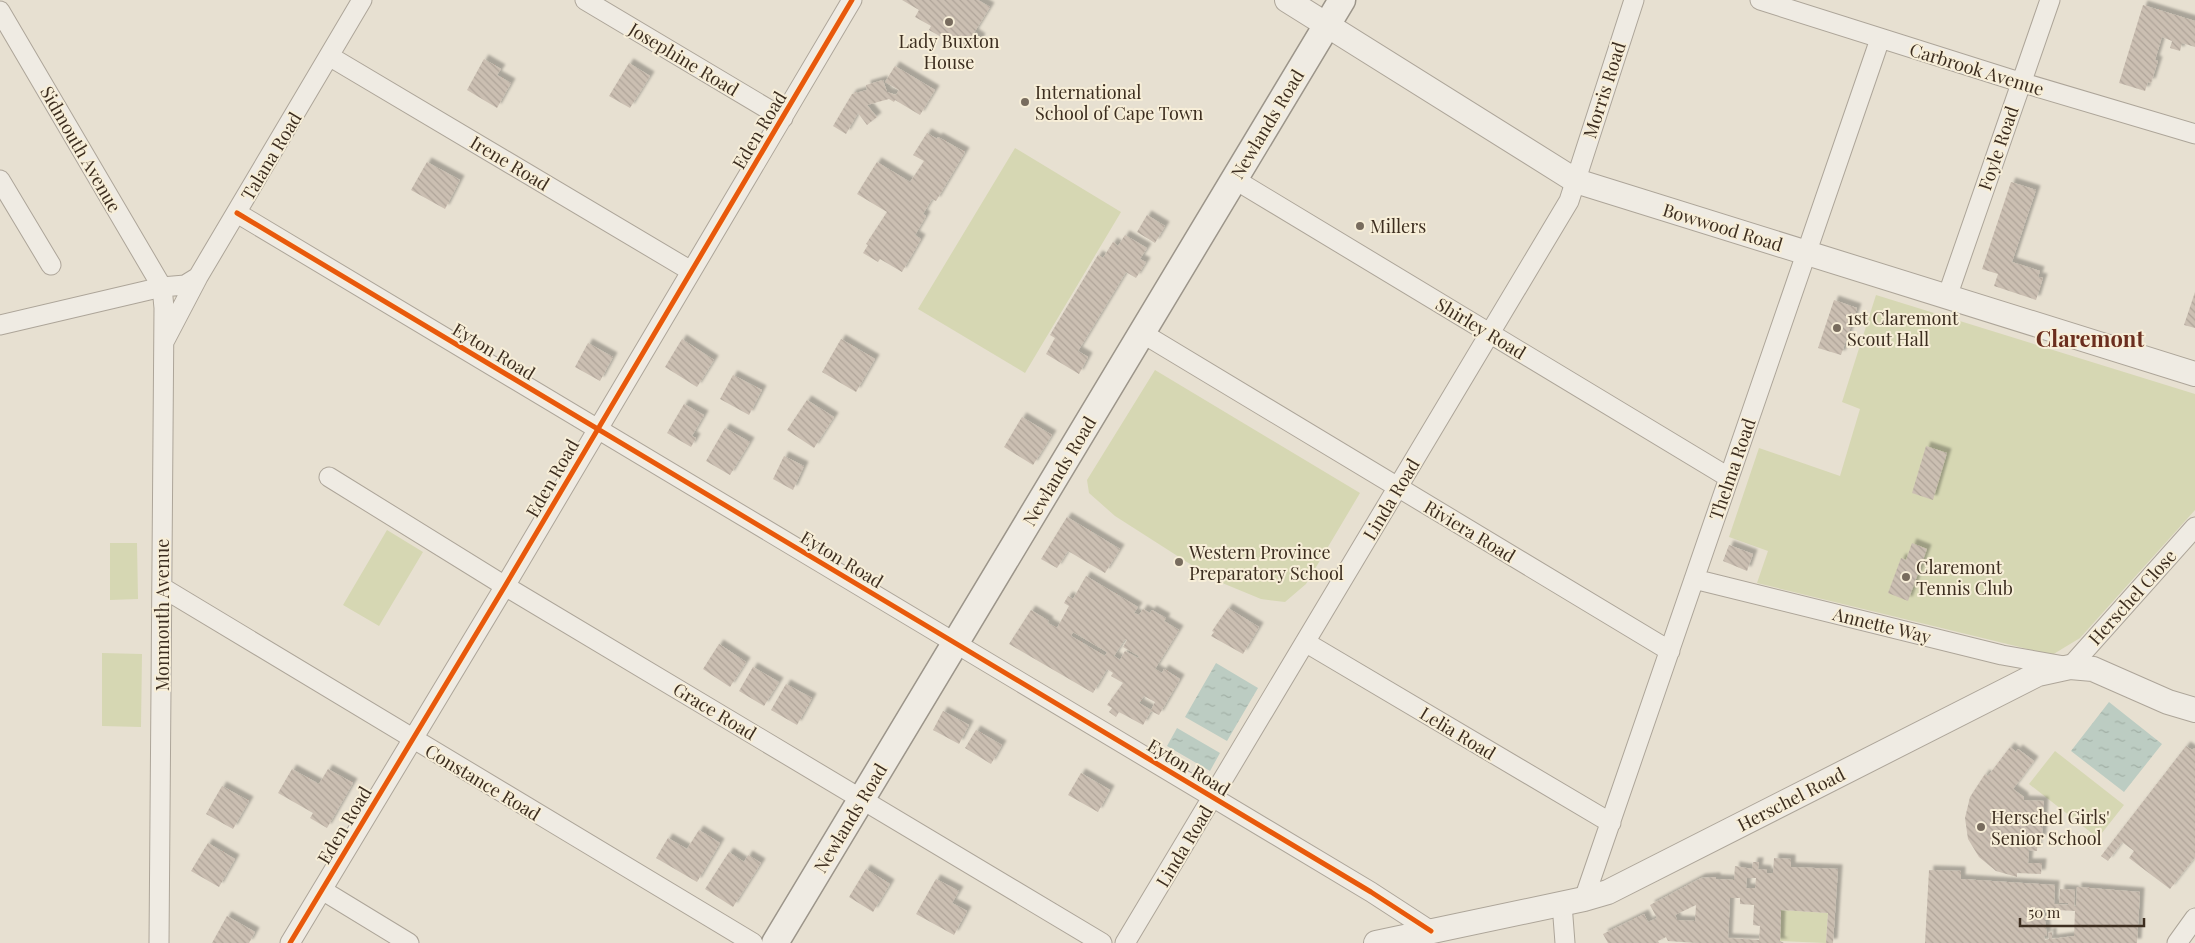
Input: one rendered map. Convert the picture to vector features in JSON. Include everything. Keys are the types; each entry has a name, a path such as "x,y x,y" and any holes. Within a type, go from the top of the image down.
{"main road":[{"name":"Newlands Road","path":"775,943 1342,0"}],"street":[{"name":"Talana Road","path":"163,344 198,276 362,0"},
{"name":"Josephine Road","path":"585,0 783,118"},
{"name":"Eden Road","path":"290,943 411,738 505,586 852,0"},
{"name":"Bowwood Road","path":"1287,0 1576,181 2195,374"},
{"name":"Morris Road","path":"1576,181 1634,0"},
{"name":"Carbrook Avenue","path":"1760,0 2021,83 2195,134"},
{"name":"Foyle Road","path":"1947,297 2050,0"},
{"name":"Sidmouth Avenue","path":"0,11 162,287"},
{"name":"Thelma Road","path":"1573,902 1611,824 1728,477 1880,39"},
{"name":"Irene Road","path":"329,56 691,270"},
{"name":"Shirley Road","path":"1234,179 1728,477"},
{"path":"0,181 50,265"},
{"name":"Linda Road","path":"1125,943 1570,201 1576,181"},
{"name":"Eyton Road","path":"237,212 1214,797 1371,892 1431,931"},
{"path":"0,325 162,287 185,285 198,276"},
{"name":"Monmouth Avenue","path":"159,943 163,588 164,308 162,287"},
{"name":"Riviera Road","path":"1142,333 1670,651"},
{"name":"Grace Road","path":"329,477 505,586 1102,943"},
{"name":"Herschel Close","path":"2070,667 2195,527"},
{"name":"Annette Way","path":"1694,579 2002,655 2070,667"},
{"name":"Constance Road","path":"163,588 753,943"},
{"name":"Lelia Road","path":"1305,642 1611,824"},
{"name":"Herschel Road","path":"1376,943 1573,902 1608,892 2038,674 2070,667 2093,669 2168,702 2195,710"},
{"path":"322,890 409,943"},
{"path":"1566,943 1573,902"},
{"path":"2177,943 2195,918"}],"green space":[{"path":"1015,148 1121,212 1025,373 918,309"},
{"path":"1876,295 2195,394 2195,510 2080,638 2052,655 1757,583 1768,551 1729,537 1759,448 1840,476 1860,409 1842,402"},
{"path":"1155,370 1360,493 1306,584 1285,602 1261,599 1215,580 1115,516 1089,493 1087,480"},
{"path":"387,530 423,552 379,626 343,605"},
{"path":"110,543 137,543 138,599 110,600"},
{"path":"102,653 142,654 141,727 102,726"},
{"path":"2055,751 2124,805 2098,838 2029,784"},
{"path":"1781,910 1828,913 1826,943 1780,941"}],"water":[{"path":"1216,663 1258,688 1227,741 1185,717"},
{"path":"2109,702 2162,744 2124,792 2071,751"},
{"path":"1177,728 1220,753 1210,771 1167,746"}],"building":[{"name":"Lady Buxton House","path":"902,0 978,0 990,7 974,33 981,38 975,49 967,45 964,50 929,30 931,26 915,17 919,10"},
{"path":"2143,5 2195,21 2195,47 2182,43 2180,51 2170,48 2172,41 2162,37 2155,60 2158,61 2151,83 2148,82 2145,91 2119,83"},
{"path":"484,59 501,69 497,75 511,83 497,108 467,90"},
{"path":"629,63 650,76 630,108 609,96"},
{"path":"895,66 935,90 920,115 895,100 894,102 889,99 867,105 877,117 867,125 858,113 846,134 833,126 852,94 867,90 866,85 883,80 887,92 896,95 899,90 885,82"},
{"path":"927,133 965,152 936,201 932,199 923,214 926,216 915,235 921,239 902,272 880,259 878,262 863,253 868,245 866,244 887,212 857,194 877,162 910,182 924,161 913,155"},
{"path":"427,162 460,180 445,209 411,190"},
{"path":"2011,182 2036,190 2012,262 2040,271 2038,277 2043,278 2036,300 1994,286 1998,274 1982,269"},
{"path":"1147,215 1165,226 1155,243 1137,232"},
{"path":"1125,235 1147,248 1140,259 1146,262 1136,278 1126,272 1078,351 1088,357 1079,374 1046,354 1055,338 1050,335 1098,255 1103,258 1113,242 1118,246"},
{"path":"2195,292 2195,328 2184,325"},
{"name":"1st Claremont Scout Hall","path":"1834,300 1857,308 1841,355 1818,348"},
{"path":"682,339 714,360 697,387 665,367"},
{"path":"841,339 875,359 856,392 822,372"},
{"path":"588,343 613,357 600,381 575,367"},
{"path":"733,375 762,390 749,415 720,399"},
{"path":"807,400 834,417 814,448 787,430"},
{"path":"684,404 704,415 692,436 696,438 691,447 667,433"},
{"path":"1022,417 1052,435 1033,465 1004,447"},
{"path":"725,428 750,442 730,475 706,461"},
{"path":"1926,446 1947,453 1933,500 1912,493"},
{"path":"784,456 804,466 793,490 773,479"},
{"path":"1067,517 1120,549 1105,573 1068,551 1057,568 1041,559"},
{"name":"Claremont Tennis Club","path":"1912,543 1927,549 1908,601 1888,593 1901,558 1906,560"},
{"path":"1729,545 1753,554 1747,571 1723,561"},
{"path":"1086,576 1138,607 1134,613 1139,615 1143,609 1150,613 1152,610 1166,618 1164,621 1179,630 1155,669 1162,673 1164,669 1180,679 1159,715 1151,711 1143,725 1119,712 1116,717 1109,712 1112,708 1107,705 1123,683 1111,676 1113,673 1107,669 1093,693 1009,644 1031,610 1057,628 1069,606 1064,603 1068,596 1073,599","holes":["1073,632 1107,652 1105,656 1071,636","1125,639 1127,640 1123,647 1139,656 1138,658 1125,651 1120,660 1114,656","1144,696 1155,702 1151,710 1139,703"]},
{"path":"1228,608 1259,627 1243,654 1211,636 1214,632 1212,631"},
{"path":"719,644 746,662 730,687 703,669"},
{"path":"753,667 779,682 764,706 739,691"},
{"path":"786,684 812,698 797,725 771,710"},
{"path":"943,711 969,725 959,744 933,730"},
{"path":"976,730 1002,745 991,764 965,748"},
{"path":"2186,746 2192,750 2195,748 2195,857 2170,889 2129,858 2134,851 2122,842 2108,861 2101,856"},
{"path":"2010,747 2016,752 2018,749 2034,761 2013,789 2024,797 2024,800 2044,801 2042,839 2038,839 2037,851 2029,850 2028,863 2042,863 2041,874 2017,873 2017,877 1996,871 1979,857 1968,839 1965,818 1970,797 1985,774 1988,776"},
{"path":"292,769 319,784 328,769 353,783 327,828 310,818 313,813 278,793"},
{"path":"1081,773 1110,790 1098,812 1068,795"},
{"path":"222,786 249,801 233,829 206,814"},
{"path":"699,830 720,843 697,882 656,858 668,838 687,849"},
{"path":"208,843 235,859 219,887 191,871"},
{"path":"729,852 744,862 748,855 761,863 733,907 705,889"},
{"path":"1774,858 1791,859 1791,867 1838,869 1833,943 1826,943 1828,913 1781,910 1780,941 1784,943 1696,943 1668,941 1666,937 1658,941 1659,943 1608,943 1603,934 1644,914 1648,922 1657,918 1650,905 1701,878 1716,877 1716,879 1734,880 1735,866 1752,869 1753,862 1759,862 1758,869 1767,870 1767,873 1773,873","holes":["1747,878 1756,878 1755,888 1746,888","1730,898 1740,898 1740,904 1754,905 1753,925 1760,926 1759,940 1728,938","1696,905 1695,921 1677,920 1675,915"]},
{"path":"866,869 890,884 873,912 849,897"},
{"path":"1929,870 1961,871 1961,879 2055,885 2054,904 2068,905 2068,903 2059,903 2060,889 2075,890 2074,906 2076,906 2077,887 2140,892 2137,943 1925,943","holes":["2039,909 2075,911 2074,936 2052,939 2052,932 2048,933 2049,939 2045,940 2044,936 2047,936 2044,913 2039,913"]},
{"path":"936,879 959,891 952,903 967,911 954,935 916,914"},
{"path":"227,916 255,932 249,943 212,943"}],"cycle path":[{"path":"290,943 505,586 852,0"},
{"path":"237,213 1371,892 1431,931"}],"place":[{"name":"Lady Buxton House","path":"949,22"},
{"name":"International School of Cape Town","path":"1025,102"},
{"name":"Millers","path":"1360,226"},
{"name":"1st Claremont Scout Hall","path":"1837,328"},
{"name":"Western Province Preparatory School","path":"1179,562"},
{"name":"Claremont Tennis Club","path":"1906,577"},
{"name":"Herschel Girls' Senior School","path":"1981,827"}],"district":[{"name":"Claremont","path":"2090,338"}]}
